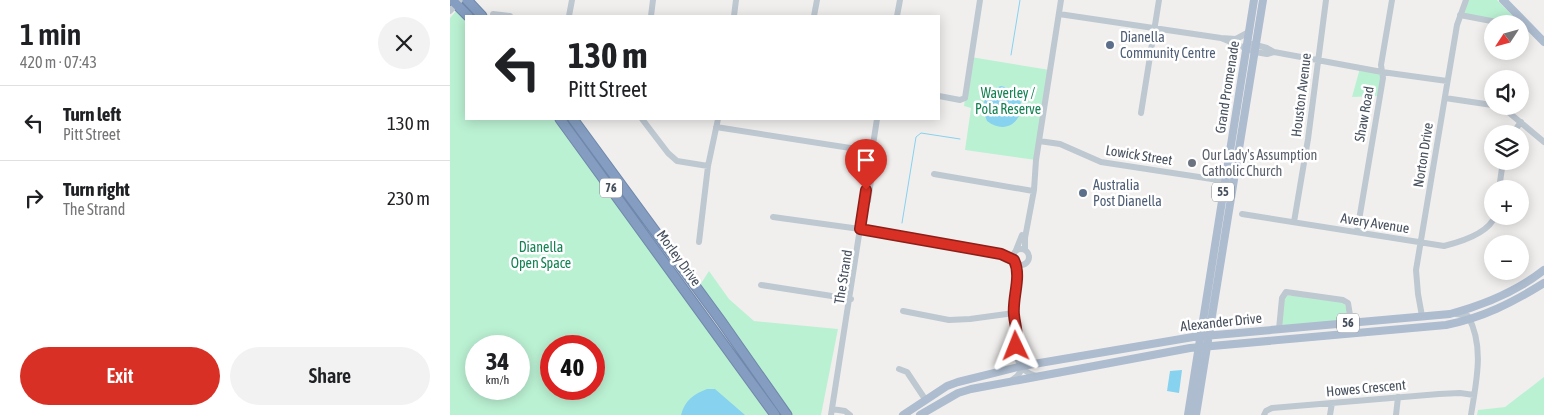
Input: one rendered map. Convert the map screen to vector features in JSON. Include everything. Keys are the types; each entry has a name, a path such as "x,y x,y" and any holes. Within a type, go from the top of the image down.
{"highway":[{"path":"467,0 481,15"},
{"path":"455,4 467,15"},
{"name":"Morley Drive","path":"561,120 775,415"},
{"name":"Morley Drive","path":"574,120 721,321 787,415"}],"main road":[{"name":"Grand Promenade","path":"1196,415 1203,347 1200,336 1254,0"},
{"name":"Grand Promenade","path":"1188,415 1203,347 1209,335 1263,0"},
{"path":"1503,0 1517,15"},
{"path":"1529,26 1542,37"},
{"name":"Alexander Drive","path":"903,415 926,399 958,382 1022,366 1200,336 1450,314 1485,303 1520,288 1544,270"},
{"name":"Alexander Drive","path":"920,415 958,393 1036,376 1203,347 1446,325 1470,320 1504,306 1544,283"}],"street":[{"path":"569,15 572,0"},
{"path":"651,15 654,0"},
{"path":"734,15 736,0"},
{"path":"814,15 817,0"},
{"path":"895,15 898,0"},
{"path":"940,96 960,100 965,98 980,0"},
{"path":"1011,381 1019,374 1024,361 1014,313 1017,280 1013,255 1022,237 1026,223 1061,0"},
{"path":"1141,113 1159,0"},
{"name":"Houston Avenue","path":"1294,222 1308,139 1326,0"},
{"name":"Shaw Road","path":"1357,232 1383,78 1381,64 1392,0"},
{"name":"Norton Drive","path":"1422,316 1416,276 1457,25 1466,0"},
{"path":"493,14 502,15"},
{"path":"1059,14 1221,38 1236,39 1249,32"},
{"path":"1460,15 1484,19"},
{"path":"1221,38 1255,48 1267,48 1274,52 1382,72 1447,81"},
{"path":"1445,98 1484,104"},
{"path":"1512,115 1544,142"},
{"path":"643,120 668,153 677,161 708,166"},
{"path":"699,242 708,166 718,120"},
{"name":"The Strand","path":"850,415 845,411 834,412 879,120"},
{"path":"716,128 874,152"},
{"name":"Lowick Street","path":"1039,140 1060,144 1102,162 1225,181"},
{"path":"1225,181 1230,179 1235,173"},
{"path":"934,174 1032,191"},
{"name":"Avery Avenue","path":"1242,214 1444,246 1461,242 1490,225"},
{"path":"773,217 1001,254 1020,264 1024,264"},
{"path":"1017,280 1029,256 1025,250 1026,223"},
{"path":"1001,254 1020,249 1025,250"},
{"path":"761,286 850,299"},
{"path":"1279,329 1282,298 1286,292 1348,302 1353,333"},
{"path":"1470,320 1478,308 1485,303"},
{"path":"903,311 949,320 1014,313"},
{"path":"1450,314 1465,314 1468,316 1477,344 1479,368 1471,415"},
{"path":"1022,366 1026,373 1036,376"},
{"path":"899,369 907,372 926,399"},
{"name":"Howes Crescent","path":"1264,415 1266,411 1272,408 1439,394 1460,393 1474,395"},
{"path":"1396,415 1398,397"},
{"path":"1330,415 1332,404"}],"green space":[{"path":"1466,0 1497,0 1512,15 1484,15 1484,19 1460,15"},
{"name":"Dianella Open Space","path":"456,11 465,20 465,120 556,120 768,415 450,415 450,18"},
{"name":"Waverley / Pola Reserve","path":"971,57 1050,70 1036,160 965,150 971,108 964,106"},
{"path":"1360,68 1382,72 1380,96 1352,97"},
{"path":"709,271 729,299 754,321 838,329 821,415 792,415 700,285"},
{"path":"1284,295 1343,300 1352,323 1279,329"},
{"path":"1544,377 1544,415 1477,415 1478,410 1505,407"}],"water":[{"path":"1001,86 1013,90 1019,98 1021,106 1020,115 1015,122 1007,126 998,126 987,121 984,113 984,102 988,91"},
{"path":"1182,370 1179,393 1167,391 1170,371"},
{"path":"707,389 715,389 745,415 681,415 685,405 691,398"}],"waterway":[{"path":"1011,55 1020,0"},
{"path":"902,223 916,137 921,133 960,139"}],"place":[{"name":"Dianella Community Centre","path":"1110,45"},
{"name":"Our Lady's Assumption Catholic Church","path":"1192,163"},
{"name":"Australia Post Dianella","path":"1083,193"}],"route":[{"path":"866,190 860,229 1001,254 1014,260 1017,272 1014,313 1018,339 1016,346"}]}
